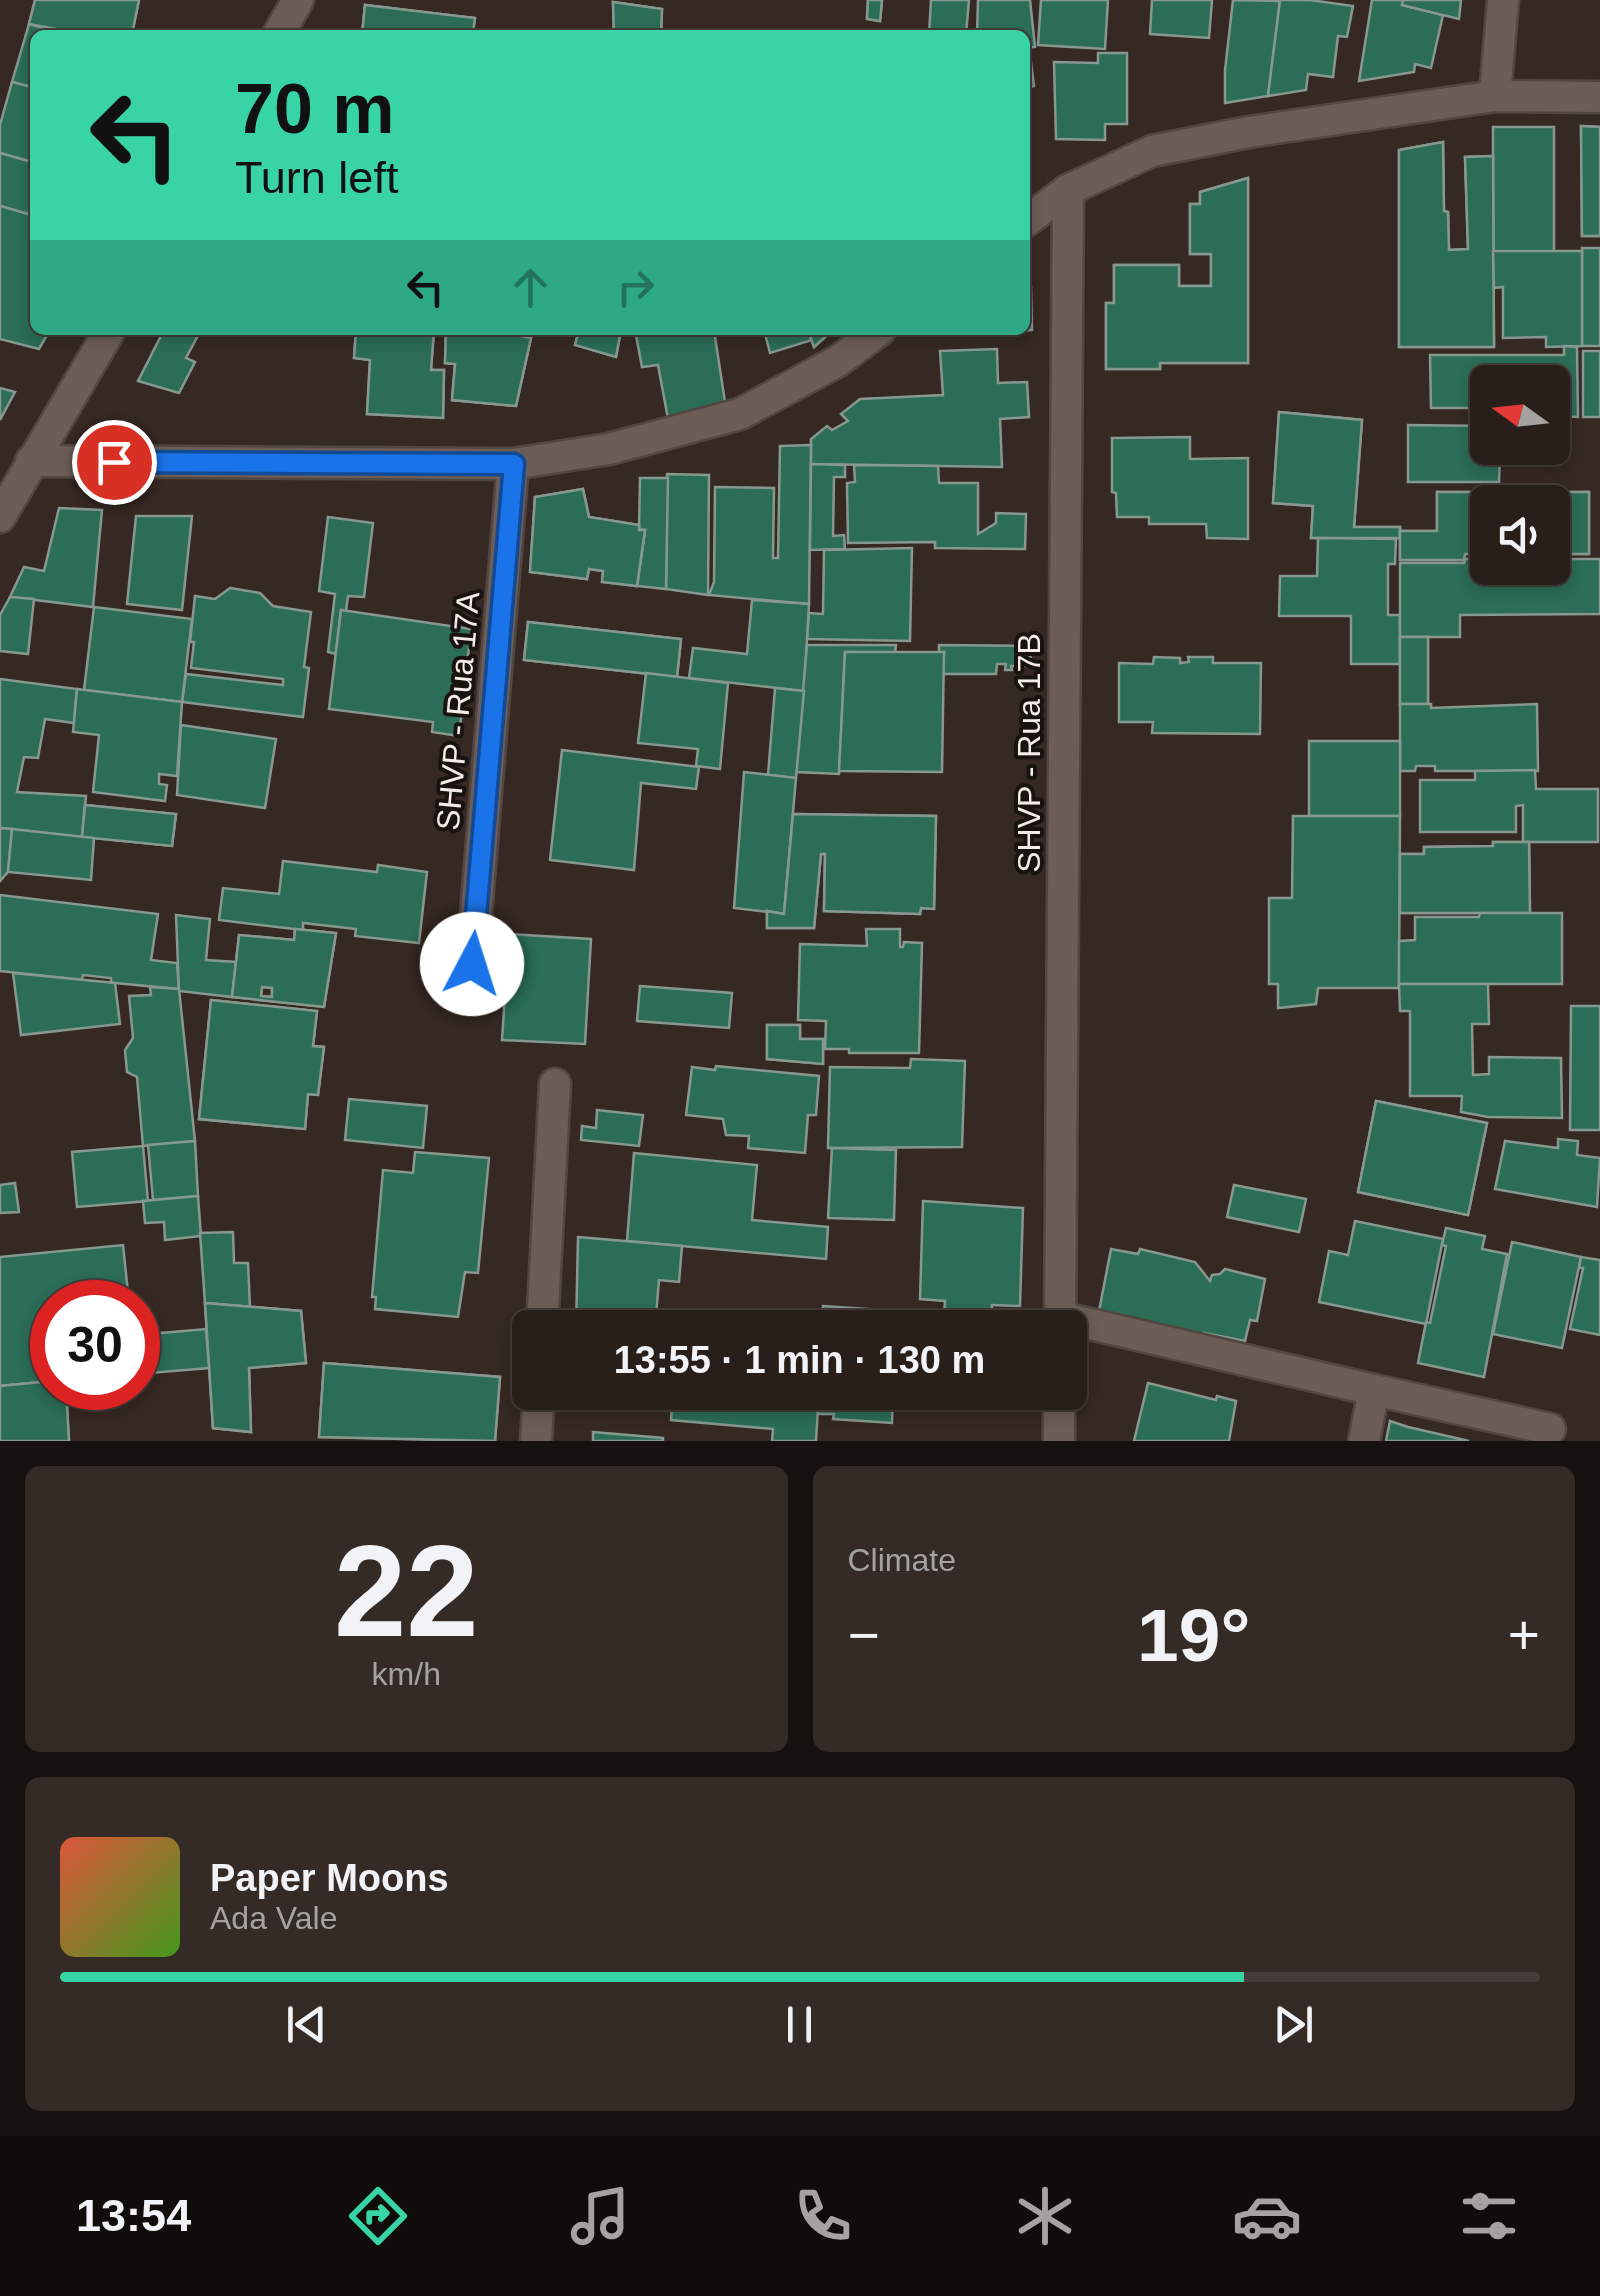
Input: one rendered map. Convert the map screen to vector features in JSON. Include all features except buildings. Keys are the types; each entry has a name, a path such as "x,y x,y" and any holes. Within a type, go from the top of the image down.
{"street":[{"path":"281,30 298,0"},
{"path":"1495,96 1503,0"},
{"path":"1030,218 1068,190 1152,151 1248,132 1495,96 1600,96"},
{"name":"SHVP - Rua 17B","path":"1060,1310 1068,190"},
{"path":"0,517 107,335"},
{"path":"31,461 514,464 609,449 740,414 838,361 873,335"},
{"name":"SHVP - Rua 17A","path":"472,964 514,464"},
{"path":"543,1310 554,1084"},
{"name":"SHVP - Rua 17B","path":"1087,1328 1550,1429"},
{"path":"1364,1441 1374,1390"},
{"path":"536,1441 538,1410"},
{"path":"1059,1410 1059,1441"}],"route":[{"path":"114,462 514,464 472,964"}]}
